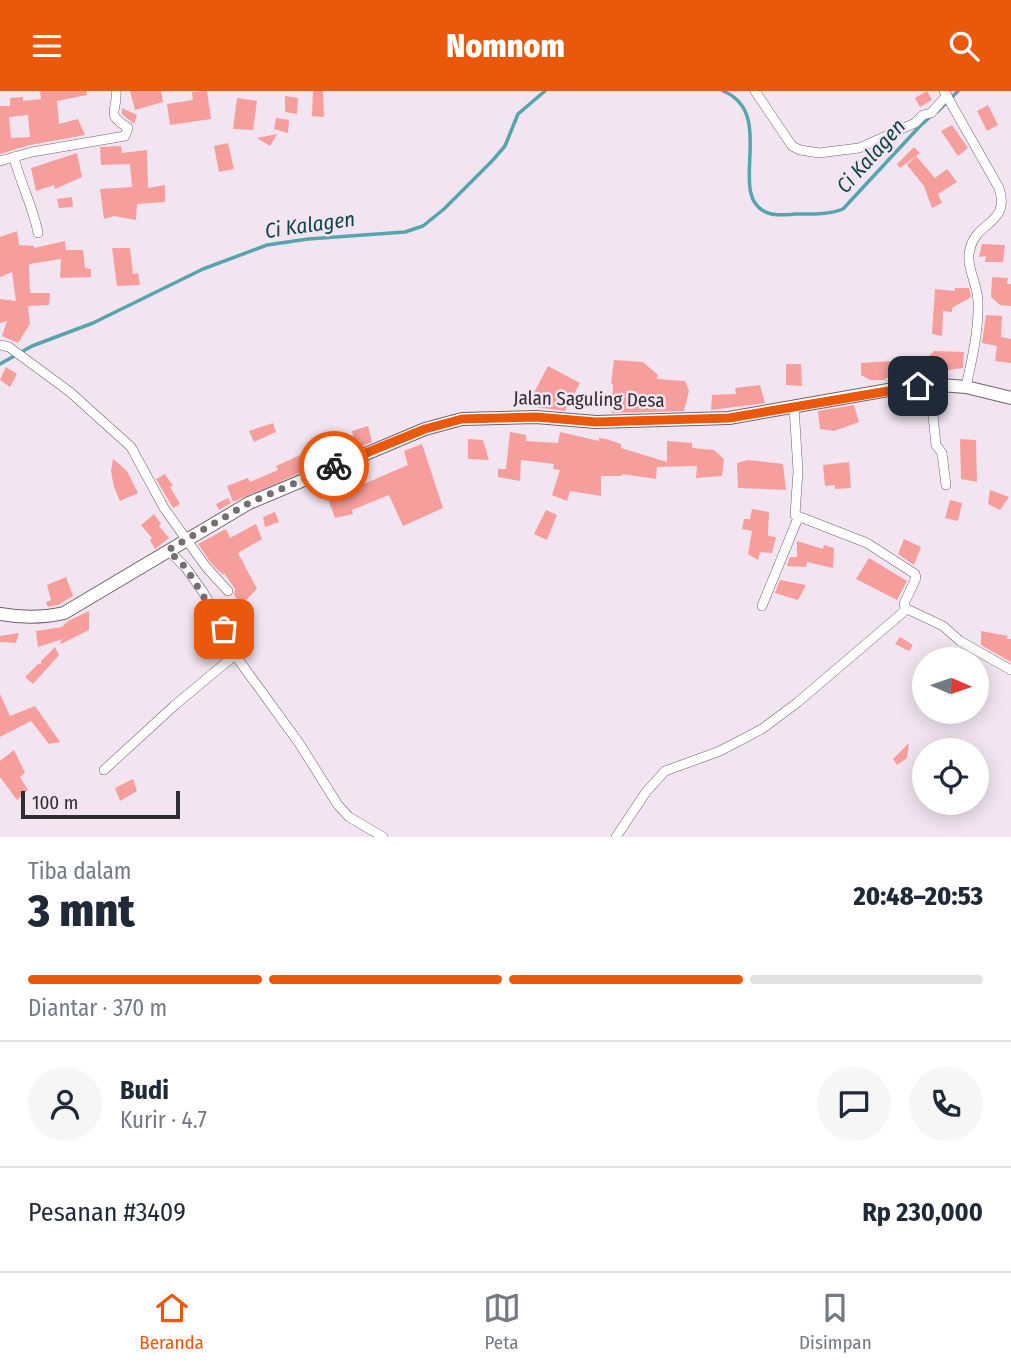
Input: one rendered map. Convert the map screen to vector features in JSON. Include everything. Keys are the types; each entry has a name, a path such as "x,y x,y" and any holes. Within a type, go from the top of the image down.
{"street":[{"path":"0,161 125,135 128,128 116,121 114,116 117,91"},
{"path":"755,91 792,146 819,153 859,148 904,130 923,115 931,113 948,96 1005,203 1002,213 978,234 969,250 978,291 978,320 966,387"},
{"path":"14,157 19,178 34,213 38,233"},
{"path":"0,345 13,350 70,392 131,447 164,508 228,591"},
{"path":"930,386 936,445 942,453 946,485"},
{"name":"Jalan Saguling Desa","path":"0,614 45,618 64,613 249,503 425,429 462,419 524,417 596,422 729,418 930,386 966,387 1011,398"},
{"path":"794,406 798,471 795,513 798,518 863,542 915,574 916,578 904,605 907,609 943,626 960,641 1011,670"},
{"path":"762,606 798,518"},
{"path":"168,550 186,568 203,592 235,655 299,743 338,805 349,817 383,837"},
{"path":"616,837 646,792 665,771 720,751 762,729 907,609"},
{"path":"104,770 235,655"}],"building":[{"path":"40,91 87,91 87,95 57,101 59,124 78,119 85,135 30,145 0,154 0,106 10,106 10,98 23,97 23,101 41,99","holes":["28,115 30,137 11,138 9,117"]},
{"path":"130,91 161,91 163,102 135,110"},
{"path":"207,91 211,119 170,125 167,104 193,100 192,92"},
{"path":"313,91 323,91 324,117 312,116"},
{"path":"927,91 932,100 920,107 915,98"},
{"path":"285,96 298,98 297,114 285,112"},
{"path":"237,98 257,101 253,130 233,129"},
{"path":"988,105 998,125 987,131 977,111"},
{"path":"122,108 137,115 134,124 122,114"},
{"path":"276,118 289,120 288,133 274,129"},
{"path":"952,125 968,148 958,156 941,131"},
{"path":"277,134 270,146 257,138"},
{"path":"228,143 234,169 219,172 214,146"},
{"path":"121,146 122,153 147,150 148,188 165,185 165,202 137,204 136,220 114,216 104,219 100,189 132,187 130,164 101,165 100,147"},
{"path":"914,147 920,153 900,168 897,164"},
{"path":"77,153 82,177 55,189 54,185 36,191 31,168"},
{"path":"916,156 935,178 947,169 957,182 938,194 942,203 932,208 924,186 907,165"},
{"path":"72,197 73,207 59,208 57,199"},
{"path":"17,231 19,245 34,248 65,241 66,250 83,250 85,268 91,269 91,277 60,278 61,259 29,264 30,293 50,293 49,305 28,306 30,324 18,343 2,336 7,321 0,323 0,299 16,301 12,272 0,277 0,237"},
{"path":"982,244 1005,245 1003,262 985,262 986,256 979,257"},
{"path":"112,248 130,248 133,274 138,273 140,285 117,286"},
{"path":"992,277 1008,278 1007,284 1011,284 1011,306 1000,305 991,297"},
{"path":"955,288 969,288 971,297 952,308 952,312 943,311 942,336 932,334 935,289 955,291"},
{"path":"986,315 1002,316 1001,337 1011,339 1011,363 995,361 997,346 982,343"},
{"path":"934,351 964,352 963,368 913,371 912,361 924,361"},
{"path":"614,360 643,362 658,375 657,379 685,381 689,391 684,411 612,413"},
{"path":"891,361 900,371 883,380 870,380 861,375 861,363"},
{"path":"786,364 801,364 802,386 786,385"},
{"path":"548,366 580,383 565,411 527,406"},
{"path":"6,367 17,374 10,387 0,380"},
{"path":"760,385 765,403 711,410 712,395 736,394 735,388"},
{"path":"854,405 859,422 834,431 820,429 818,411"},
{"path":"273,423 276,432 254,442 249,431"},
{"path":"368,426 372,442 356,449 352,431"},
{"path":"510,432 526,435 526,441 558,443 560,432 599,441 599,438 606,439 621,444 621,448 667,462 667,441 692,443 692,448 714,450 724,459 722,476 696,478 697,466 657,467 656,479 622,474 601,476 601,496 570,491 567,501 552,495 560,470 553,469 554,464 521,460 520,481 498,477 498,469 506,469"},
{"path":"330,438 339,446 339,456 233,502 227,486 248,478 250,482 278,470 276,466 307,452 305,448"},
{"path":"468,439 483,440 489,460 468,459"},
{"path":"960,439 976,440 977,482 961,479"},
{"path":"422,444 443,508 403,526 389,495 352,510 353,514 335,518 323,485 340,480 345,492 408,465 404,451"},
{"path":"113,459 127,471 138,493 120,501 111,471"},
{"path":"748,460 783,464 786,490 738,488 737,463"},
{"path":"849,462 851,488 835,489 835,485 825,486 823,465"},
{"path":"165,474 180,504 173,508 156,479"},
{"path":"990,490 1009,497 1000,510 988,504"},
{"path":"228,498 231,503 219,510 216,504"},
{"path":"950,500 962,503 958,521 945,518"},
{"path":"752,509 769,512 768,536 776,537 772,553 760,552 758,560 748,554 752,531 742,529 744,519 750,519"},
{"path":"546,510 557,515 547,540 534,534"},
{"path":"275,512 279,522 265,527 263,517"},
{"path":"154,514 161,524 159,526 169,538 155,549 150,540 152,538 141,525"},
{"path":"256,524 262,539 238,553 257,589 240,606 234,594 235,589 198,544 226,529 230,538"},
{"path":"904,539 921,547 914,565 898,554"},
{"path":"797,541 823,549 824,545 834,548 833,568 807,562 806,567 787,566 790,557 797,557"},
{"path":"869,558 907,581 897,600 856,579"},
{"path":"66,577 73,596 58,605 48,607 46,602 51,600 47,585"},
{"path":"780,580 806,585 798,600 775,593"},
{"path":"89,611 89,630 61,644 63,639 38,647 36,631 62,627 68,621"},
{"path":"244,622 250,626 252,634 241,646 233,632"},
{"path":"981,631 1008,636 1006,639 1011,639 1011,662 989,647 981,645"},
{"path":"19,633 16,643 0,642 0,636"},
{"path":"900,637 913,645 909,651 895,644"},
{"path":"55,647 59,655 33,684 25,677 41,664"},
{"path":"0,694 10,716 35,706 60,742 49,744 31,721 0,737"},
{"path":"909,743 907,758 897,765 893,759"},
{"path":"14,750 25,773 20,777 28,790 17,800 0,777 0,761"},
{"path":"133,779 137,791 120,801 115,788"}],"waterway":[{"name":"Ci Kalagen","path":"0,364 32,346 93,323 203,269 267,245 308,239 405,232 423,226 493,160 505,146 518,114 545,91"},
{"name":"Ci Kalagen","path":"723,91 739,102 747,118 750,135 750,190 756,204 774,215 819,214 843,209 931,116"},
{"name":"Ci Kalagen","path":"937,112 958,91"}],"way so far":[{"path":"224,629 186,568 168,550 249,503 334,466"}],"route":[{"path":"334,466 425,429 462,419 536,417 596,422 729,418 918,386"}]}
